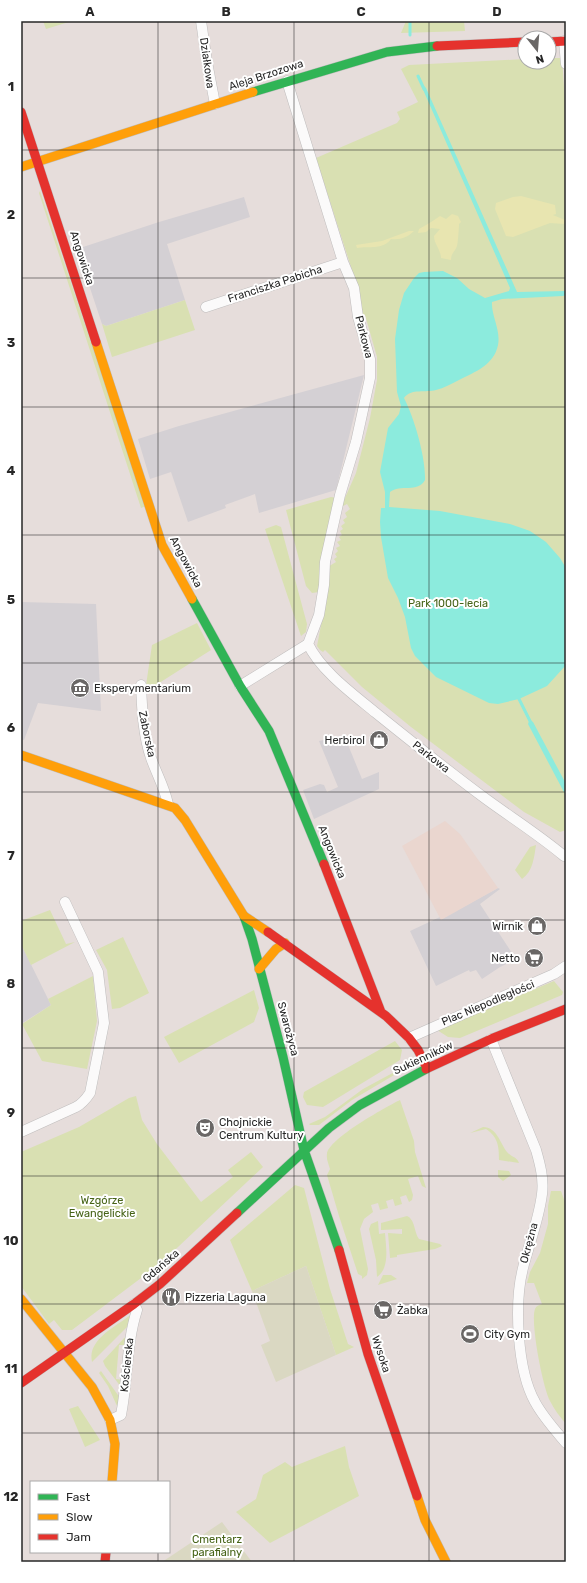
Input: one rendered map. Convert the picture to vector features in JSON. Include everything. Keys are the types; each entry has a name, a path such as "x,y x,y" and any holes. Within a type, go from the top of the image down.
{"street":[{"name":"Działkowa","path":"201,21 215,104"},
{"path":"565,41 566,64"},
{"name":"Aleja Brzozowa","path":"21,167 287,81 387,52 444,45 517,42"},
{"name":"Parkowa","path":"287,81 343,262 354,288 358,317 370,359 370,378 356,442 340,495 325,562 323,593 319,615 308,644 316,657 328,670 369,707 430,757 486,799 542,837 565,856"},
{"name":"Angowicka","path":"21,112 162,545 240,686 269,732 326,868 381,1012"},
{"name":"Franciszka Pabicha","path":"206,307 343,262"},
{"path":"240,686 308,644"},
{"name":"Zaborska","path":"141,685 145,736 151,758 165,790 168,804"},
{"path":"21,755 176,808 185,820 244,916 358,994 396,1024 418,1050 427,1068"},
{"path":"21,1132 82,1104 86,1099 90,1093 104,1023 96,966 64,902"},
{"name":"Swarożyca","path":"244,916 252,940 283,1057 304,1150"},
{"path":"259,969 276,949 285,943"},
{"name":"Plac Niepodległości","path":"409,1038 554,974 566,966"},
{"path":"358,994 365,988 369,980"},
{"name":"Sukienników","path":"304,1150 328,1128 384,1090 427,1068 566,1009"},
{"name":"Okrężna","path":"491,1040 536,1150 540,1163 542,1180 540,1206 522,1270 517,1302 518,1324 525,1378 543,1416 566,1443"},
{"name":"Gdańska","path":"21,1383 134,1304 176,1269 304,1150"},
{"name":"Wysoka","path":"304,1150 345,1268 368,1354 415,1492 430,1532 446,1562"},
{"path":"21,1299 92,1387 110,1420 115,1444 112,1481"},
{"name":"Kościerska","path":"110,1420 121,1415 125,1394 131,1330 137,1310 134,1304"}],"shaded area":[{"path":"521,196 555,205 556,214 553,215 565,220 564,224 550,223 513,237 506,236 495,209 496,203"},
{"path":"244,197 250,217 167,244 185,300 106,326 102,324 77,249 159,222"},
{"path":"452,214 458,216 461,222 459,224 457,246 451,260 441,258 435,242 434,236 440,229 431,228 426,232 418,233 419,229 440,216 446,219"},
{"path":"409,231 414,231 404,238 391,239 384,245 357,248 356,245 382,241"},
{"path":"364,375 336,490 259,513 255,494 225,505 226,508 188,522 171,472 150,479 138,439 179,426"},
{"path":"21,602 96,604 101,711 38,703 24,740 21,739"},
{"path":"344,735 362,779 379,772 379,789 314,819 303,790 320,784 324,785 327,792 338,787 319,741"},
{"path":"445,821 460,834 498,888 441,920 402,846"},
{"path":"498,888 500,889 480,904 515,960 500,967 482,979 476,970 470,972 469,970 436,986 410,931 440,917 441,919"},
{"path":"21,944 51,1005 21,1024"}],"green space":[{"path":"43,21 72,21 46,29"},
{"path":"406,21 464,21 465,31 401,33"},
{"name":"Park 1000-lecia","path":"557,58 562,58 566,115 566,830 560,832 524,812 411,727 362,687 325,650 323,652 317,646 323,615 326,568 336,562 334,559 337,557 335,554 338,551 336,548 340,546 337,542 341,540 339,537 342,535 340,531 343,529 341,526 345,523 343,520 347,517 345,513 350,509 347,504 341,507 356,473 370,418 377,380 377,357 365,315 360,312 357,289 352,270 316,158 397,123 400,119 397,112 418,102 401,69 409,65 517,59 517,70 557,70"},
{"path":"40,191 146,506 141,508 39,193"},
{"path":"185,300 195,330 112,357 102,324 106,326"},
{"path":"331,497 337,498 319,592 312,593 306,586 286,510"},
{"path":"276,525 281,527 307,624 306,632 301,636 265,529"},
{"path":"197,623 211,650 145,692 152,645"},
{"path":"536,845 531,868 522,879 515,870 530,847"},
{"path":"50,910 66,944 75,942 31,965 21,944 21,921"},
{"path":"123,937 149,993 120,1008 112,1009 107,970 96,950"},
{"path":"93,976 97,1021 87,1069 42,1061 22,1024 51,1005 48,999"},
{"path":"554,981 563,992 562,995 460,1038 448,1037 437,1030"},
{"path":"254,990 259,1008 254,1022 179,1063 164,1037"},
{"path":"395,1041 402,1050 400,1060 323,1107 307,1105 303,1097 304,1092"},
{"path":"410,1057 409,1063 401,1071 352,1100 319,1125 309,1124 325,1117 363,1089 400,1069"},
{"name":"Wzgórze Ewangelickie","path":"136,1096 142,1120 157,1144 201,1202 233,1177 228,1170 251,1152 263,1167 161,1263 72,1330 62,1330 54,1320 49,1324 21,1286 21,1152 79,1127 129,1098"},
{"path":"400,1100 414,1141 415,1152 426,1188 422,1186 418,1176 408,1179 413,1195 412,1200 409,1202 406,1195 400,1197 402,1204 395,1206 393,1199 386,1201 388,1208 380,1210 378,1203 371,1205 373,1212 364,1219 360,1229 368,1269 367,1275 362,1279 362,1276 358,1274 327,1175 330,1169 327,1154 337,1140 347,1132 371,1116"},
{"path":"483,1127 492,1130 498,1136 507,1152 517,1159 519,1163 499,1160 497,1142 493,1135 486,1129 470,1133"},
{"path":"498,1170 509,1171 511,1175 503,1181 498,1177"},
{"path":"295,1185 304,1188 330,1289 348,1344 354,1347 336,1355 306,1266 252,1291 230,1240"},
{"path":"551,1191 561,1191 566,1205 566,1424 557,1413 547,1394 538,1355 534,1327 535,1308 542,1304 534,1283 527,1283 530,1272 540,1253 548,1224 548,1206"},
{"path":"407,1216 412,1220 419,1239 440,1244 442,1246 435,1249 397,1255 397,1257 390,1258 388,1233 402,1234 402,1229 381,1230 381,1223"},
{"path":"378,1221 379,1234 385,1233 386,1263 381,1273 377,1277 376,1260 369,1229 371,1224"},
{"path":"306,1266 336,1355 276,1382 261,1345 270,1341 252,1291"},
{"path":"383,1275 391,1275 397,1279 378,1285"},
{"path":"129,1316 131,1317 127,1327 92,1362 94,1347 98,1341 103,1335"},
{"path":"127,1335 126,1345 119,1345 116,1379 123,1380 121,1387 105,1366 103,1361"},
{"path":"101,1371 120,1398 119,1406 117,1406 108,1386 99,1373"},
{"path":"78,1406 100,1440 85,1447 69,1409"},
{"path":"345,1446 349,1467 359,1496 270,1543 236,1512 256,1499 263,1475 285,1462 292,1467"},
{"name":"Cmentarz parafialny","path":"222,1522 252,1562 162,1562"}],"water":[{"path":"421,85 426,88 517,292 566,291 566,295 563,296 502,299 492,302 499,339 496,352 488,363 477,371 445,387 432,391 411,393 404,398 419,438 424,461 425,480 418,486 390,492 389,507 440,511 510,524 530,531 546,542 560,558 566,568 566,665 547,686 519,699 498,704 489,703 436,677 415,656 411,648 405,617 388,578 381,537 381,508 385,508 385,492 380,472 388,428 399,414 401,406 397,392 395,339 399,310 404,293 419,273 443,271 457,278 469,289 485,298 509,291 510,288"},
{"path":"530,720 533,722 565,782 566,796 528,724"}],"waterway":[{"path":"410,21 410,35"},
{"path":"418,76 424,89"},
{"path":"519,699 531,723"}],"traffic: fast":[{"path":"253,92 387,52 437,46"},
{"path":"192,599 240,686 269,731 324,864"},
{"path":"244,916 252,939 283,1057 304,1150 339,1250"},
{"path":"237,1213 329,1128 360,1105 426,1069"}],"traffic: slow":[{"path":"21,167 253,92"},
{"path":"96,342 162,545 192,599"},
{"path":"21,755 175,808 185,820 244,916 268,932"},
{"path":"259,969 276,949 285,943"},
{"path":"21,1299 92,1387 110,1420 115,1444 112,1481"},
{"path":"417,1496 425,1520 446,1562"}],"traffic: jam":[{"path":"557,42 566,41"},
{"path":"437,46 517,42"},
{"path":"21,112 96,342"},
{"path":"324,864 381,1012"},
{"path":"268,932 386,1016 409,1038 418,1050 427,1068"},
{"path":"426,1069 491,1039 566,1009"},
{"path":"21,1383 134,1304 160,1284 237,1213"},
{"path":"339,1250 368,1354 417,1496"},
{"path":"105,1562 106,1553"}],"place":[{"name":"Eksperymentarium","path":"80,688"},
{"name":"Herbirol","path":"379,740"},
{"name":"Wirnik","path":"537,926"},
{"name":"Netto","path":"534,958"},
{"name":"Chojnickie Centrum Kultury","path":"205,1128"},
{"name":"Pizzeria Laguna","path":"171,1297"},
{"name":"Żabka","path":"383,1310"},
{"name":"City Gym","path":"470,1334"}]}
